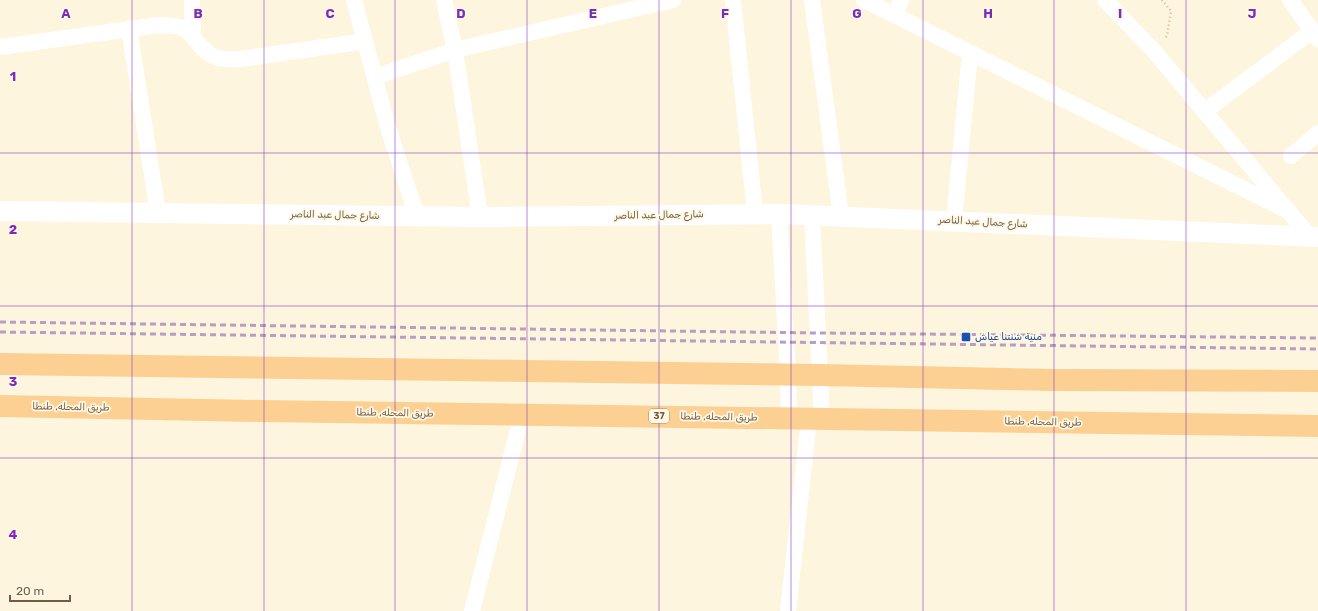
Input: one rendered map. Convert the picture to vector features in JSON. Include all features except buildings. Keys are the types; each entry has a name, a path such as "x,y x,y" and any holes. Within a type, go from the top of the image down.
{"highway":[{"path":"0,364 788,374 1054,380 1318,381"},
{"name":"طريق المحله, طنطا","path":"0,406 1318,426"}],"street":[{"path":"192,0 193,37"},
{"path":"354,0 388,128 416,216"},
{"path":"444,0 455,50 480,217"},
{"path":"375,77 455,50 654,2 674,0"},
{"path":"733,0 755,213"},
{"path":"812,0 841,216"},
{"path":"864,0 1290,212"},
{"path":"894,15 901,0"},
{"path":"1105,0 1153,50 1290,212 1314,237"},
{"path":"1205,111 1315,35 1290,0"},
{"path":"0,47 159,25 173,26 184,29 208,55 228,60 365,41"},
{"path":"129,28 158,213"},
{"path":"954,221 970,52"},
{"path":"1291,156 1318,133"},
{"name":"شارع جمال عبد الناصر","path":"0,211 480,217 755,213 1314,237"},
{"path":"778,214 788,374 807,419"},
{"path":"788,611 807,419 821,375 812,215"},
{"path":"472,611 522,414"}],"path":[{"path":"1153,50 1167,36 1171,11 1162,0"}],"railway":[{"path":"0,322 1318,338"},
{"path":"0,332 1318,349"}],"place":[{"name":"منية شنتنا عياش","path":"966,337"}]}
